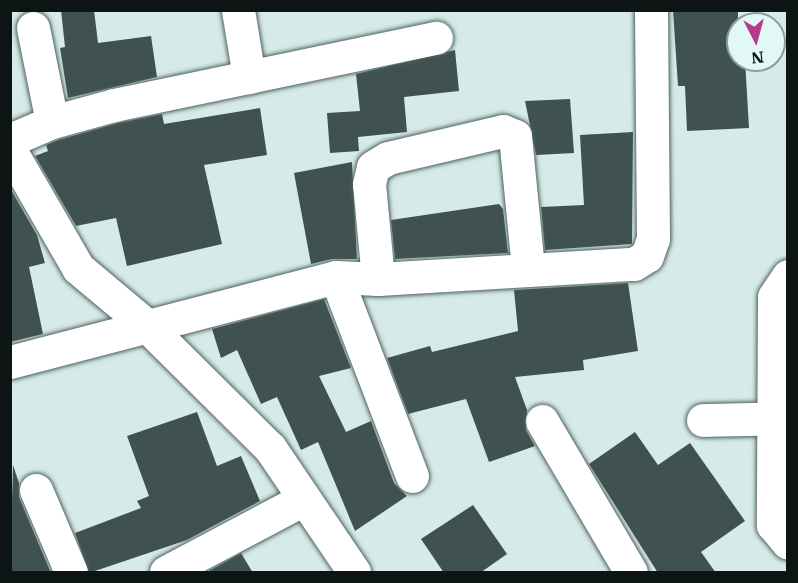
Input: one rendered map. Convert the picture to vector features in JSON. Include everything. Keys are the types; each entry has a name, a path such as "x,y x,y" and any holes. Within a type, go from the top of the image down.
{"street":[{"path":"238,10 249,77"},
{"path":"10,362 145,324 336,277 378,279 634,264 647,256 653,239 651,10"},
{"path":"33,28 52,122"},
{"path":"10,140 52,122 249,77 436,38"},
{"path":"378,279 369,184 373,167 388,158 503,131 515,136 528,269"},
{"path":"10,150 78,268 145,324 270,448 302,500 354,573"},
{"path":"787,275 774,297 781,349 780,418 772,525 787,553"},
{"path":"336,277 412,476"},
{"path":"703,420 780,418"},
{"path":"542,421 630,573"},
{"path":"36,490 71,573"},
{"path":"166,573 302,500"}],"building":[{"path":"61,10 94,10 98,43 151,36 157,77 68,98 60,48 65,47"},
{"path":"673,10 738,10 738,12 726,12 726,72 746,72 749,128 687,131 685,86 678,86"},
{"path":"455,50 459,91 404,97 407,132 358,137 359,151 330,153 327,113 360,111 356,74"},
{"path":"570,99 574,153 536,155 525,101"},
{"path":"260,108 267,155 204,165 222,244 127,266 116,218 76,226 35,156 48,151 46,145 58,140 118,123 162,114 164,124"},
{"path":"633,132 632,244 545,250 541,207 584,205 580,135"},
{"path":"352,162 357,259 332,259 311,264 294,173"},
{"path":"10,188 37,235 45,263 29,267 43,334 10,342"},
{"path":"499,204 503,209 508,253 395,259 391,220"},
{"path":"628,283 638,351 583,360 584,370 515,377 527,410 526,430 535,446 489,462 466,399 408,414 387,358 430,346 432,352 518,331 514,290"},
{"path":"324,299 351,368 319,376 346,432 371,421 394,483 407,496 355,531 318,442 301,450 277,397 261,404 237,350 221,358 212,329"},
{"path":"197,412 217,466 241,456 260,501 187,540 89,573 75,533 141,508 137,501 149,496 127,436"},
{"path":"635,432 658,465 690,443 745,521 701,552 716,573 658,573 589,464"},
{"path":"13,465 19,483 19,497 51,573 10,573"},
{"path":"473,505 507,554 480,573 444,573 421,539"},
{"path":"241,553 253,573 207,572"}]}
